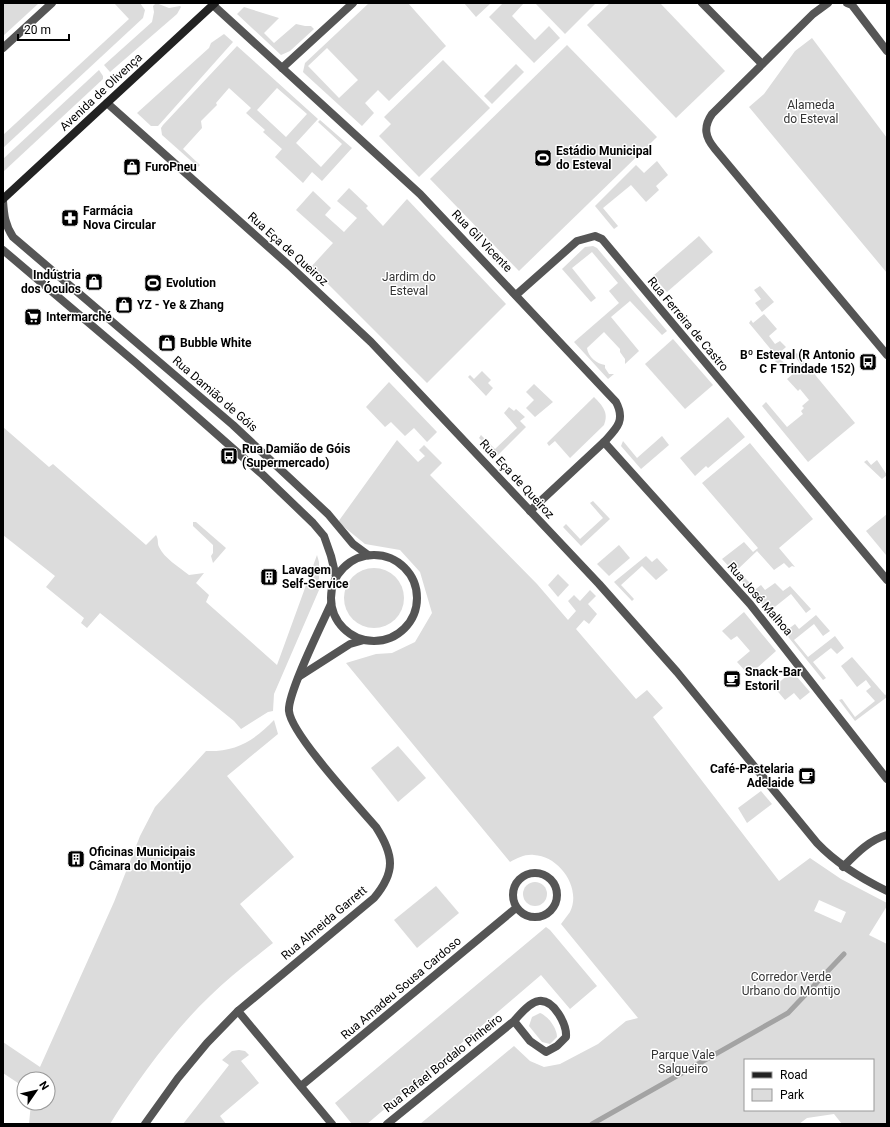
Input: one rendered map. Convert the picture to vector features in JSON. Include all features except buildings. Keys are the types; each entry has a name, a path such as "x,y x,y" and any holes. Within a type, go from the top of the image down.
{"main road":[{"name":"Avenida de Olivença","path":"3,200 214,4"}],"street":[{"path":"3,48 52,3"},
{"path":"282,68 354,3"},
{"path":"702,3 762,64"},
{"path":"828,3 813,14 712,114 706,122 706,131 709,141 887,355"},
{"path":"847,3 852,5 887,51"},
{"name":"Rua Gil Vicente","path":"214,4 420,194 616,402 621,412 620,421 604,442 530,511"},
{"name":"Rua Eça de Queiroz","path":"107,103 292,268 371,342 530,511 677,672 817,843 843,867 887,891"},
{"name":"Rua Damião de Góis","path":"3,200 4,218 7,228 14,237 233,425 328,514 353,544 368,555"},
{"name":"Rua Ferreira de Castro","path":"516,295 577,241 595,236 602,239 887,580"},
{"path":"3,250 136,363 263,475 313,523 324,536 336,577"},
{"name":"Rua José Malhoa","path":"604,442 750,604 887,779"},
{"path":"368,555 382,555 395,560 406,568 414,580 417,593 417,607 412,620 403,630 391,638 378,641 364,640 352,635 342,627 335,616 331,604 331,590 336,577 344,566 355,558 368,555"},
{"name":"Rua Almeida Garrett","path":"145,1124 178,1078 207,1043 238,1011 374,898 383,887 389,874 391,857 386,842 376,827 304,741 291,719 289,711 292,692 331,604"},
{"path":"300,676 350,644 364,640"},
{"path":"843,867 858,852 877,837 887,835"},
{"path":"539,874 552,881 557,895 553,909 548,914 534,918 521,913 516,908 513,901 514,886 524,875 539,874"},
{"name":"Rua Amadeu Sousa Cardoso","path":"301,1086 516,908"},
{"path":"539,1001 544,1002 554,1008 562,1019 566,1036 557,1046 546,1052 530,1041 514,1021 532,1004 539,1001"},
{"path":"238,1011 332,1124"},
{"name":"Rua Rafael Bordalo Pinheiro","path":"388,1124 514,1021"}],"green space":[{"path":"3,3 39,3 3,36"},
{"path":"114,3 140,3 145,10 143,18 3,148 3,135 129,19"},
{"path":"156,3 169,8 181,7 177,14 110,72 104,65 152,22 154,12 153,6"},
{"path":"369,3 408,3 446,46 389,101 378,90 365,103 374,113 362,126 303,72 305,63","holes":["327,48 358,80 339,98 308,66"]},
{"path":"464,3 491,3 476,17"},
{"path":"503,3 524,3 512,16 535,40 549,26 560,38 534,63 489,17"},
{"path":"535,3 596,3 565,34"},
{"path":"610,3 660,3 725,71 676,118 587,25"},
{"path":"244,7 279,18 264,33 274,43 296,24 311,26 314,29 290,51 281,55 237,14"},
{"path":"224,34 233,42 158,126 151,126 137,113 209,48 211,43"},
{"name":"Alameda do Esteval","path":"812,38 887,138 887,273 749,107 764,94 795,51"},
{"name":"Estádio Municipal do Esteval","path":"567,45 657,137 519,271 430,179"},
{"path":"237,46 318,119 296,143 321,167 342,144 318,122 320,120 352,148 322,181 312,172 303,183 275,157 282,149 263,132 265,130 246,113 251,108 229,88 216,103 217,105 201,121 202,128 183,149 200,165 198,167 162,135 161,128","holes":["277,88 307,114 286,137 257,110"]},
{"path":"443,60 490,108 419,177 379,136 391,124 384,117"},
{"path":"516,64 524,72 492,104 484,96"},
{"path":"99,70 103,76 103,79 3,172 3,159"},
{"path":"657,161 668,175 656,186 659,190 646,202 631,185 603,208 618,226 614,229 595,206 636,165 644,173"},
{"name":"Jardim do Esteval","path":"349,188 368,206 366,208 383,226 407,199 506,304 427,383 311,267 333,243 296,210 313,191 331,208 325,215 344,232 357,218 337,201"},
{"path":"699,236 713,252 667,292 653,276"},
{"path":"593,246 597,248 667,331 662,335 630,301 611,317 639,351 625,364 625,359 620,352 620,349 604,332 587,348 593,360 605,365 605,368 609,374 614,374 608,379 574,342 619,303 609,291 618,283 592,252 572,268 596,298 591,302 562,269 585,247"},
{"path":"760,286 774,302 762,312 755,303 761,299 754,290"},
{"path":"764,314 777,329 769,336 775,344 780,341 786,347 777,355 784,363 780,367 775,361 778,358 749,323 751,320 753,323"},
{"path":"673,339 713,385 685,409 645,364"},
{"path":"797,353 855,423 808,462 762,406 766,402 787,427 803,414 801,411 804,408 802,406 809,400 800,389 798,391 787,379 802,366 794,355"},
{"path":"482,371 491,380 488,383 493,388 486,396 468,377 470,375 474,379"},
{"path":"389,382 437,432 427,442 414,428 405,436 391,422 385,427 366,407"},
{"path":"534,384 553,402 535,417 526,408 534,400 526,392"},
{"path":"594,397 604,410 606,417 604,425 570,458 555,441 549,446 547,443"},
{"path":"509,407 514,411 516,409 525,417 520,421 526,427 497,456 479,438 481,435 495,449 517,428 504,413"},
{"path":"728,417 745,437 708,468 706,466 695,476 680,458"},
{"path":"3,427 49,467 53,464 146,545 156,535 158,546 164,555 172,562 189,575 204,573 196,583 209,595 206,602 277,665 317,555 319,562 319,590 274,694 273,711 268,712 241,729 234,721 100,613 87,628 81,623 84,618 46,587 55,576 3,535"},
{"path":"662,436 669,445 641,469 621,446 623,441 637,458"},
{"path":"397,440 418,462 425,456 419,450 424,445 442,463 430,475 537,584 568,620 576,611 568,601 574,595 580,601 590,590 596,596 588,604 597,614 589,624 584,620 576,629 636,699 647,690 663,708 653,717 779,881 810,858 841,879 887,903 887,906 869,935 887,944 887,1124 842,1124 834,1114 807,1118 799,1124 420,1124 514,1046 530,1061 544,1067 560,1064 598,1044 626,1021 638,1018 561,924 570,912 573,903 573,893 566,875 560,867 552,861 534,855 525,856 510,862 346,663 376,654 392,653 415,642 432,613 420,572 400,550 365,544 338,522","holes":["819,900 846,912 841,923 814,911"]},
{"path":"750,443 813,519 779,548 795,567 792,566 789,568 784,563 774,570 757,551 737,570 754,587 750,590 722,559 744,542 753,552 758,548 702,483"},
{"path":"867,460 871,465 877,460 887,475 882,479 864,462"},
{"path":"593,501 610,519 581,546 563,527 566,524 580,539 603,518 590,503"},
{"path":"887,514 887,554 886,555 866,531"},
{"path":"193,522 196,522 226,548 213,563 211,556 213,553 213,545 193,526"},
{"path":"619,545 630,558 609,576 597,564"},
{"path":"646,556 652,562 657,558 668,570 656,580 642,566 621,585 634,599 632,601 614,582"},
{"path":"374,568 391,573 399,581 404,598 399,615 391,623 374,628 357,623 349,615 344,598 349,581 357,573"},
{"path":"558,574 569,585 558,597 548,585"},
{"path":"775,583 783,591 790,586 811,609 806,613 791,594 771,610 787,630 795,624 799,629 816,615 830,631 823,636 814,624 794,640 808,657 835,636 844,648 837,654 831,648 813,662 826,678 823,680 752,592 761,585 765,590"},
{"path":"744,612 776,651 749,675 737,662 750,651 737,636 731,640 722,631"},
{"path":"852,657 885,695 887,694 887,697 855,721 839,700 842,699 855,717 875,701 866,691 871,687 866,680 857,687 841,666"},
{"path":"792,671 810,692 800,700 794,693 785,700 774,687"},
{"path":"274,720 278,734 227,776 294,857 240,904 273,943 225,982 183,1024 156,1057 110,1124 29,1124 30,1111 56,1111 56,1071 16,1071 16,1082 3,1073 3,1042 40,1067 114,902 140,836 155,807 206,751 226,750 243,744 267,727"},
{"path":"398,746 426,778 398,802 371,768"},
{"path":"761,791 772,804 747,823 738,808"},
{"path":"535,882 540,883 546,889 546,899 540,905 535,906 530,905 524,899 523,894 524,889 530,883"},
{"path":"436,886 459,913 417,948 394,920"},
{"path":"546,927 597,986 570,1009 541,975 367,1124 352,1124 335,1103"},
{"path":"540,1013 554,1026 557,1034 557,1037 550,1044 542,1042 529,1026 532,1017"},
{"path":"232,1051 245,1051 249,1055 241,1061 259,1083 220,1116 226,1124 183,1124 229,1065 222,1060"}],"waterway":[{"path":"592,1124 788,1013 844,954"}],"place":[{"name":"Estádio Municipal do Esteval","path":"543,158"},
{"name":"FuroPneu","path":"132,167"},
{"name":"Farmácia Nova Circular","path":"70,218"},
{"name":"Indústria dos Óculos","path":"94,282"},
{"name":"Evolution","path":"153,283"},
{"name":"YZ - Ye & Zhang","path":"124,305"},
{"name":"Intermarché","path":"33,317"},
{"name":"Bubble White","path":"167,343"},
{"name":"Bº Esteval (R Antonio C F Trindade 152)","path":"868,362"},
{"name":"Rua Damião de Góis (Supermercado)","path":"229,456"},
{"name":"Lavagem Self-Service","path":"269,577"},
{"name":"Snack-Bar Estoril","path":"732,679"},
{"name":"Café-Pastelaria Adelaide","path":"807,776"},
{"name":"Oficinas Municipais Câmara do Montijo","path":"76,859"}],"park label":[{"name":"Corredor Verde Urbano do Montijo","path":"791,984"},
{"name":"Parque Vale Salgueiro","path":"683,1062"}]}
